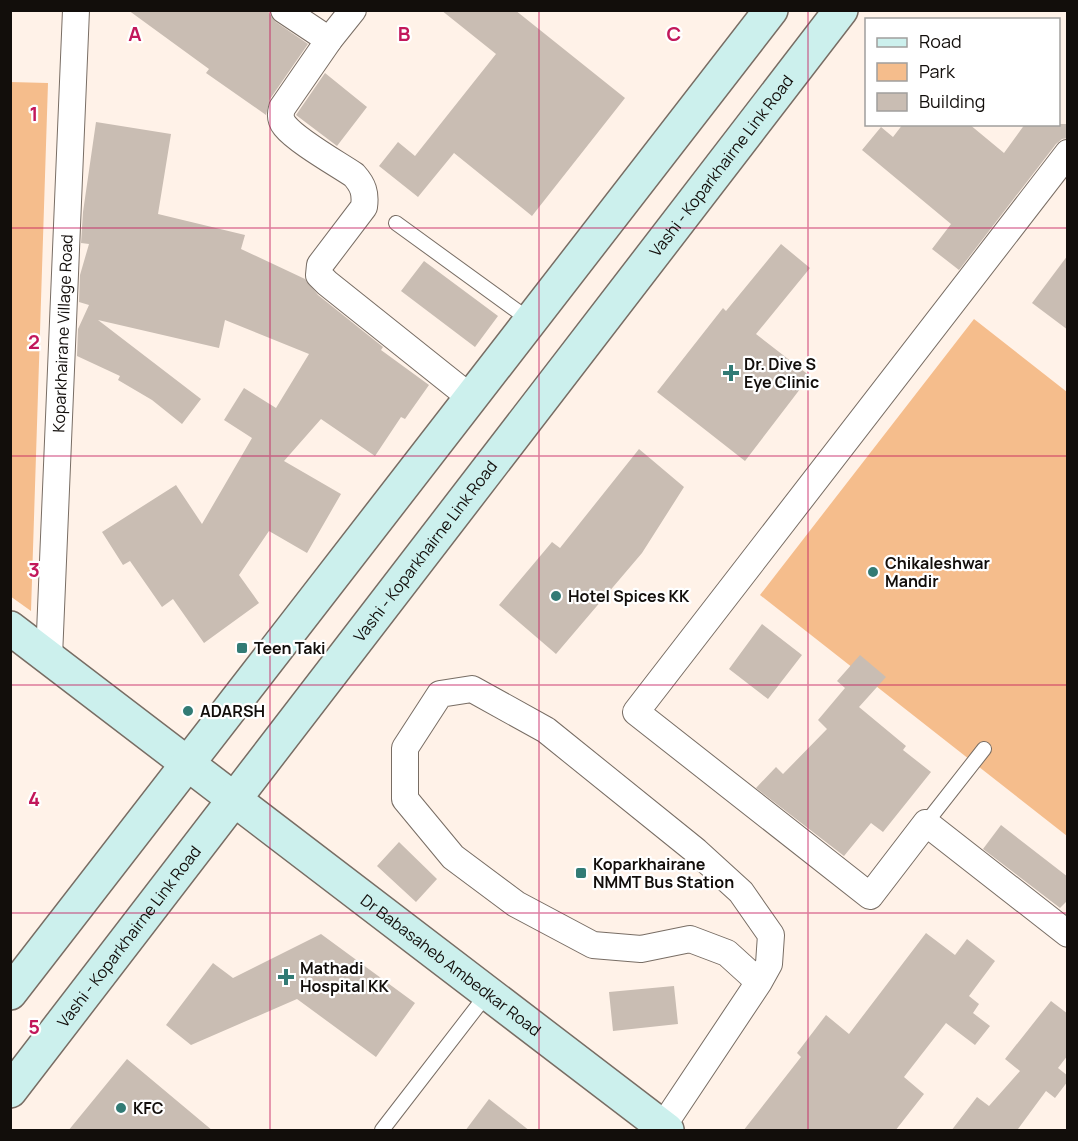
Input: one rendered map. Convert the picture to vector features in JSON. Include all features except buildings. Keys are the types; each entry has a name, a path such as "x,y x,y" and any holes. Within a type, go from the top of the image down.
{"main road":[{"path":"10,993 771,10"},
{"name":"Vashi - Koparkhairne Link Road","path":"10,1091 841,10"},
{"name":"Dr Babasaheb Ambedkar Road","path":"10,628 663,1129"}],"street":[{"name":"Koparkhairane Village Road","path":"48,657 76,10"},
{"path":"284,10 329,40"},
{"path":"353,10 329,40 282,108 280,116 293,134 354,175 362,184 365,195 364,207 320,265 319,275 471,398"},
{"path":"1068,153 636,712 870,896 926,823 1068,934"},
{"path":"663,1129 759,982 769,964 771,935 741,892 696,851 546,730 472,689 440,694 405,748 405,799 453,857 516,904 593,945 641,948 690,939 727,953 759,982"}],"lane":[{"path":"396,223 531,321"},
{"path":"926,823 984,749"},
{"path":"382,1131 487,993"}],"green space":[{"path":"10,82 48,83 31,611 10,596"},
{"path":"974,319 1067,392 1067,836 760,595"}],"place":[{"name":"Dr. Dive S Eye Clinic","path":"731,373"},
{"name":"Chikaleshwar Mandir","path":"873,572"},
{"name":"Hotel Spices KK","path":"556,596"},
{"name":"Teen Taki","path":"242,648"},
{"name":"ADARSH","path":"188,711"},
{"name":"Koparkhairane NMMT Bus Station","path":"581,873"},
{"name":"Mathadi Hospital KK","path":"286,977"},
{"name":"KFC","path":"121,1108"}]}
